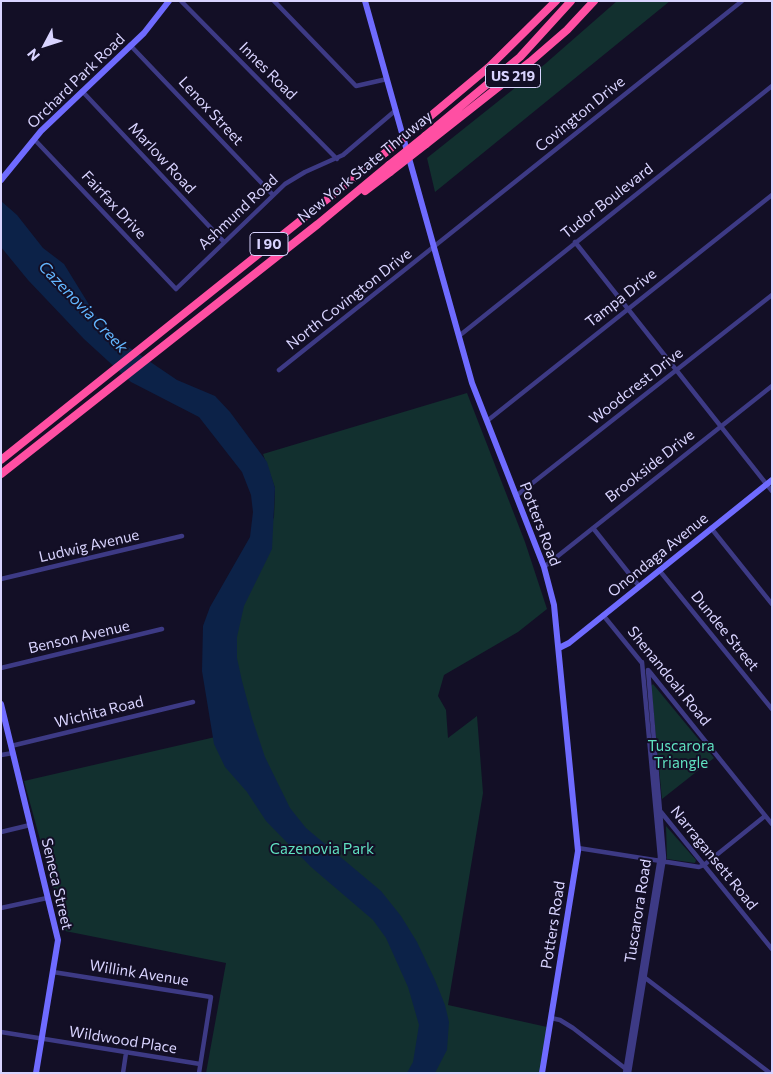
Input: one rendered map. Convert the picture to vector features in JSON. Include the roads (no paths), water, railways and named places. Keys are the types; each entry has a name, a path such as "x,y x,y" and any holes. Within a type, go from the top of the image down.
{"highway":[{"name":"New York State Thruway","path":"425,140 520,57 571,1"},
{"name":"US 219","path":"318,224 337,214 389,168 530,62 567,30 594,1"},
{"name":"New York State Thruway","path":"1,460 153,336 421,124 489,67 555,3"},
{"name":"New York State Thruway","path":"1,474 318,224"}],"street":[{"name":"Orchard Park Road","path":"1,180 34,138 144,33 170,1"},
{"name":"Innes Road","path":"181,1 337,159"},
{"path":"274,1 356,86 387,79"},
{"name":"Potters Road","path":"365,1 472,383 544,567 554,605 578,848 542,1073"},
{"name":"Covington Drive","path":"434,247 742,1"},
{"name":"Lenox Street","path":"130,45 273,195"},
{"name":"Tudor Boulevard","path":"459,336 772,86"},
{"name":"Marlow Road","path":"82,91 224,242"},
{"name":"Ashmund Road","path":"176,289 273,195 294,178 337,159 396,110"},
{"name":"Fairfax Drive","path":"34,138 176,289"},
{"name":"Tampa Drive","path":"487,421 772,194"},
{"path":"575,242 720,426 769,482 772,491"},
{"name":"North Covington Drive","path":"279,370 434,247"},
{"name":"Woodcrest Drive","path":"516,496 772,295"},
{"name":"Brookside Drive","path":"544,567 772,386"},
{"name":"Onondaga Avenue","path":"559,648 769,482"},
{"path":"593,528 639,586"},
{"path":"711,528 772,604"},
{"name":"Ludwig Avenue","path":"1,579 182,536"},
{"name":"Dundee Street","path":"659,570 772,709"},
{"name":"Shenandoah Road","path":"603,615 772,824"},
{"name":"Benson Avenue","path":"1,668 162,629"},
{"name":"Tuscarora Road","path":"642,662 661,861"},
{"name":"Tuscarora Road","path":"628,1072 661,861 661,812 648,670"},
{"name":"Wichita Road","path":"1,755 12,750 193,702"},
{"name":"Seneca Street","path":"1,704 58,940 36,1073"},
{"name":"Narragansett Road","path":"656,806 772,949"},
{"path":"578,848 698,867 704,865 765,816"},
{"path":"1,832 30,825"},
{"path":"1,908 48,898"},
{"name":"Willink Avenue","path":"53,972 211,997 200,1064"},
{"path":"642,976 770,1073"},
{"path":"551,1018 560,1020 573,1028 628,1072"},
{"name":"Wildwood Place","path":"1,1032 200,1064"},
{"path":"123,1073 126,1053"},
{"path":"199,1073 200,1064"}],"water":[{"name":"Cazenovia Creek","path":"1,201 17,215 43,248 64,264 96,316 121,342 177,380 215,396 230,412 267,462 275,488 272,549 244,606 237,637 237,658 252,718 265,757 290,808 306,828 381,891 401,916 417,942 445,1005 449,1022 447,1050 435,1073 407,1073 413,1062 419,1025 408,987 386,938 373,920 311,867 266,821 247,792 225,767 214,744 202,671 203,626 210,607 250,537 253,512 251,495 242,472 199,417 131,382 84,339 28,280 1,247"}],"park label":[{"name":"Tuscarora Triangle","path":"681,754"},
{"name":"Cazenovia Park","path":"322,849"}]}
